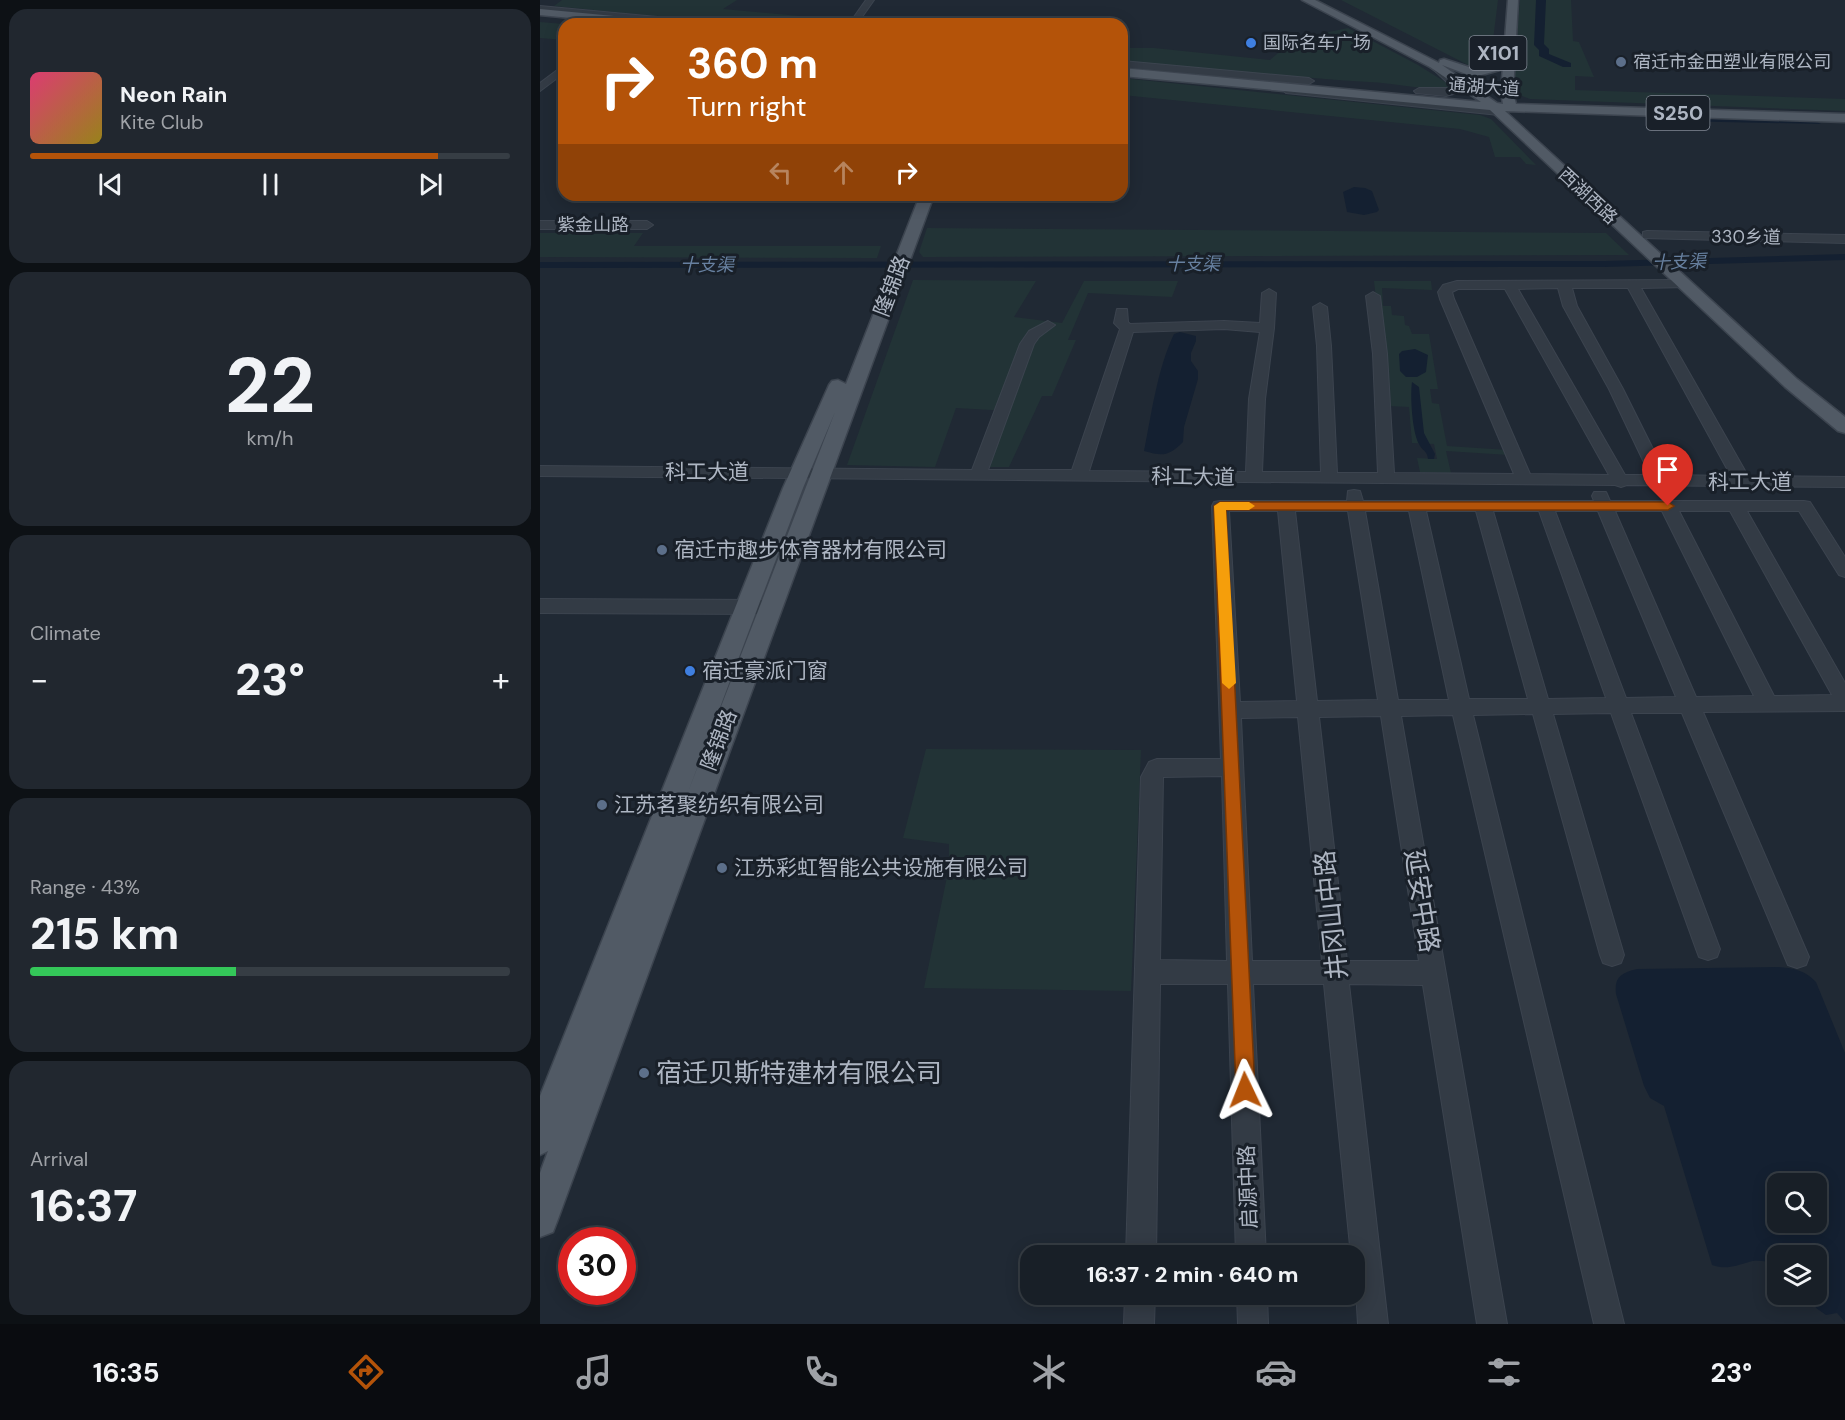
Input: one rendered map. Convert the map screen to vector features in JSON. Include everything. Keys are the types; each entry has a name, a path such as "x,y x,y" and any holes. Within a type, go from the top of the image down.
{"main road":[{"name":"西湖西路","path":"1307,0 1440,64"},
{"name":"西湖西路","path":"1322,0 1440,64 1499,103 1572,163 1683,279 1791,383 1845,427"},
{"name":"X101","path":"1499,103 1496,68 1502,0"},
{"name":"X101","path":"1499,103 1507,92 1513,0"},
{"path":"541,12 586,18"},
{"path":"541,12 572,18"},
{"path":"566,15 577,18"},
{"path":"1440,64 1470,72 1496,68"},
{"name":"通湖大道","path":"1128,70 1571,110 1845,116"},
{"path":"1267,77 1334,96"},
{"name":"西湖西路","path":"1499,103 1652,246"},
{"name":"通湖大道","path":"1499,103 1845,116"},
{"path":"1535,124 1535,116 1542,112 1571,110"},
{"name":"隆锦路","path":"901,248 914,201"},
{"name":"隆锦路","path":"540,1138 758,607 884,289 924,201"},
{"name":"西湖西路","path":"1683,279 1845,412"},
{"name":"隆锦路","path":"540,1219 758,607"}],"street":[{"path":"541,12 554,0"},
{"path":"541,12 558,0"},
{"path":"860,18 872,0"},
{"path":"566,15 611,18"},
{"path":"1440,64 1458,88 1455,92 1440,93"},
{"path":"1128,69 1267,77 1440,93 1499,103"},
{"path":"1128,70 1334,96 1499,103"},
{"path":"540,88 558,73"},
{"name":"紫金山路","path":"540,225 647,225"},
{"name":"330乡道","path":"1652,246 1845,239"},
{"path":"1525,481 1445,292 1448,288 1457,285 1632,284 1683,279"},
{"path":"1632,284 1743,482"},
{"path":"1509,285 1621,482"},
{"path":"1564,285 1570,306 1616,389 1661,482"},
{"path":"1254,478 1257,399 1267,328 1269,293"},
{"path":"1372,296 1380,354 1386,479"},
{"name":"延安中路","path":"1320,307 1340,479 1356,506 1492,1324"},
{"path":"1122,312 1122,324 1127,328 1224,325 1267,328"},
{"path":"978,474 1027,344 1034,334 1048,325"},
{"path":"1079,476 1127,328"},
{"name":"科工大道","path":"540,471 808,477"},
{"name":"科工大道","path":"540,482 978,474 1593,482 1845,482"},
{"path":"1593,482 1797,957"},
{"name":"启源中路","path":"1251,1245 1220,506 1286,506"},
{"path":"1286,506 1804,506 1845,571"},
{"name":"井冈山中路","path":"1286,506 1373,1324"},
{"path":"1483,506 1612,955"},
{"path":"1545,506 1708,949"},
{"path":"1668,506 1768,704"},
{"path":"1230,710 1845,702 1735,506"},
{"path":"1416,507 1461,706 1609,1324"},
{"path":"540,606 758,607"},
{"path":"1141,1245 1152,777 1157,768 1231,767"},
{"path":"1147,972 1434,973"},
{"path":"1139,1324 1140,1305"},
{"path":"1252,1305 1253,1324"}],"shaded area":[{"path":"562,0 737,0 723,9 821,18 672,18 554,6"},
{"path":"1341,0 1498,0 1490,64 1483,68 1472,67"},
{"path":"1520,0 1571,0 1573,41 1579,42 1594,77 1575,76 1575,90 1845,99 1845,111 1530,99 1517,94 1515,90 1514,72"},
{"path":"540,22 558,24 558,40 540,38"},
{"path":"1348,28 1418,65 1450,85 1451,88 1421,88 1128,62 1128,48 1154,48 1270,60 1288,46 1315,35"},
{"path":"1128,79 1480,115 1491,119 1536,165 1526,164 1520,157 1495,157 1489,137 1460,129 1128,96"},
{"path":"927,228 1606,233 1629,255 923,257 919,252"},
{"path":"540,233 643,233 634,246 881,246 877,258 540,257"},
{"path":"913,280 1036,281 1014,317 1062,323 1084,281 1178,281 1172,297 1088,293 1068,340 1076,340 1052,396 1042,396 1009,467 989,467 1010,411 956,408 935,467 847,465"},
{"path":"1374,281 1431,281 1432,290 1382,288 1383,306 1391,306 1392,315 1404,316 1405,325 1409,326 1412,334 1429,334 1438,389 1430,389 1432,403 1439,404 1447,446 1508,450 1509,455 1446,451 1451,473 1420,472 1417,458 1437,459 1434,444 1412,443 1409,407 1388,406"},
{"path":"926,749 1141,750 1131,991 924,988 949,867 949,844 903,838"}],"water":[{"path":"1667,118 1817,122 1821,124 1675,121"},
{"path":"1354,187 1372,191 1379,210 1377,212 1364,215 1347,212 1343,192"},
{"path":"1180,332 1196,336 1191,361 1198,371 1198,379 1184,427 1183,442 1169,453 1156,454 1144,451 1163,362 1174,334"},
{"path":"1415,349 1428,355 1426,372 1417,377 1406,377 1400,371 1399,354 1402,351"},
{"path":"1412,382 1419,387 1424,433 1435,454 1434,459 1428,459 1415,431 1412,413"},
{"path":"1778,967 1799,970 1816,982 1845,1053 1845,1322 1837,1313 1826,1315 1815,1305 1827,1305 1827,1245 1767,1245 1767,1262 1752,1261 1726,1267 1712,1265 1664,1106 1650,1098 1644,1086 1616,994 1616,983 1627,972 1637,969"}],"waterway":[{"path":"1541,0 1539,45 1544,49 1544,56 1567,65"},
{"name":"十支渠","path":"540,265 1605,264 1845,257"}],"slow traffic":[{"path":"1229,683 1220,506 1249,506"}],"place":[{"name":"国际名车广场","path":"1251,43"},
{"name":"宿迁市金田塑业有限公司","path":"1621,62"},
{"name":"宿迁市趣步体育器材有限公司","path":"662,550"},
{"name":"宿迁豪派门窗","path":"690,671"},
{"name":"江苏茗聚纺织有限公司","path":"602,805"},
{"name":"江苏彩虹智能公共设施有限公司","path":"722,868"},
{"name":"宿迁贝斯特建材有限公司","path":"644,1073"}],"route":[{"path":"1245,1090 1220,506 1668,506"}]}
